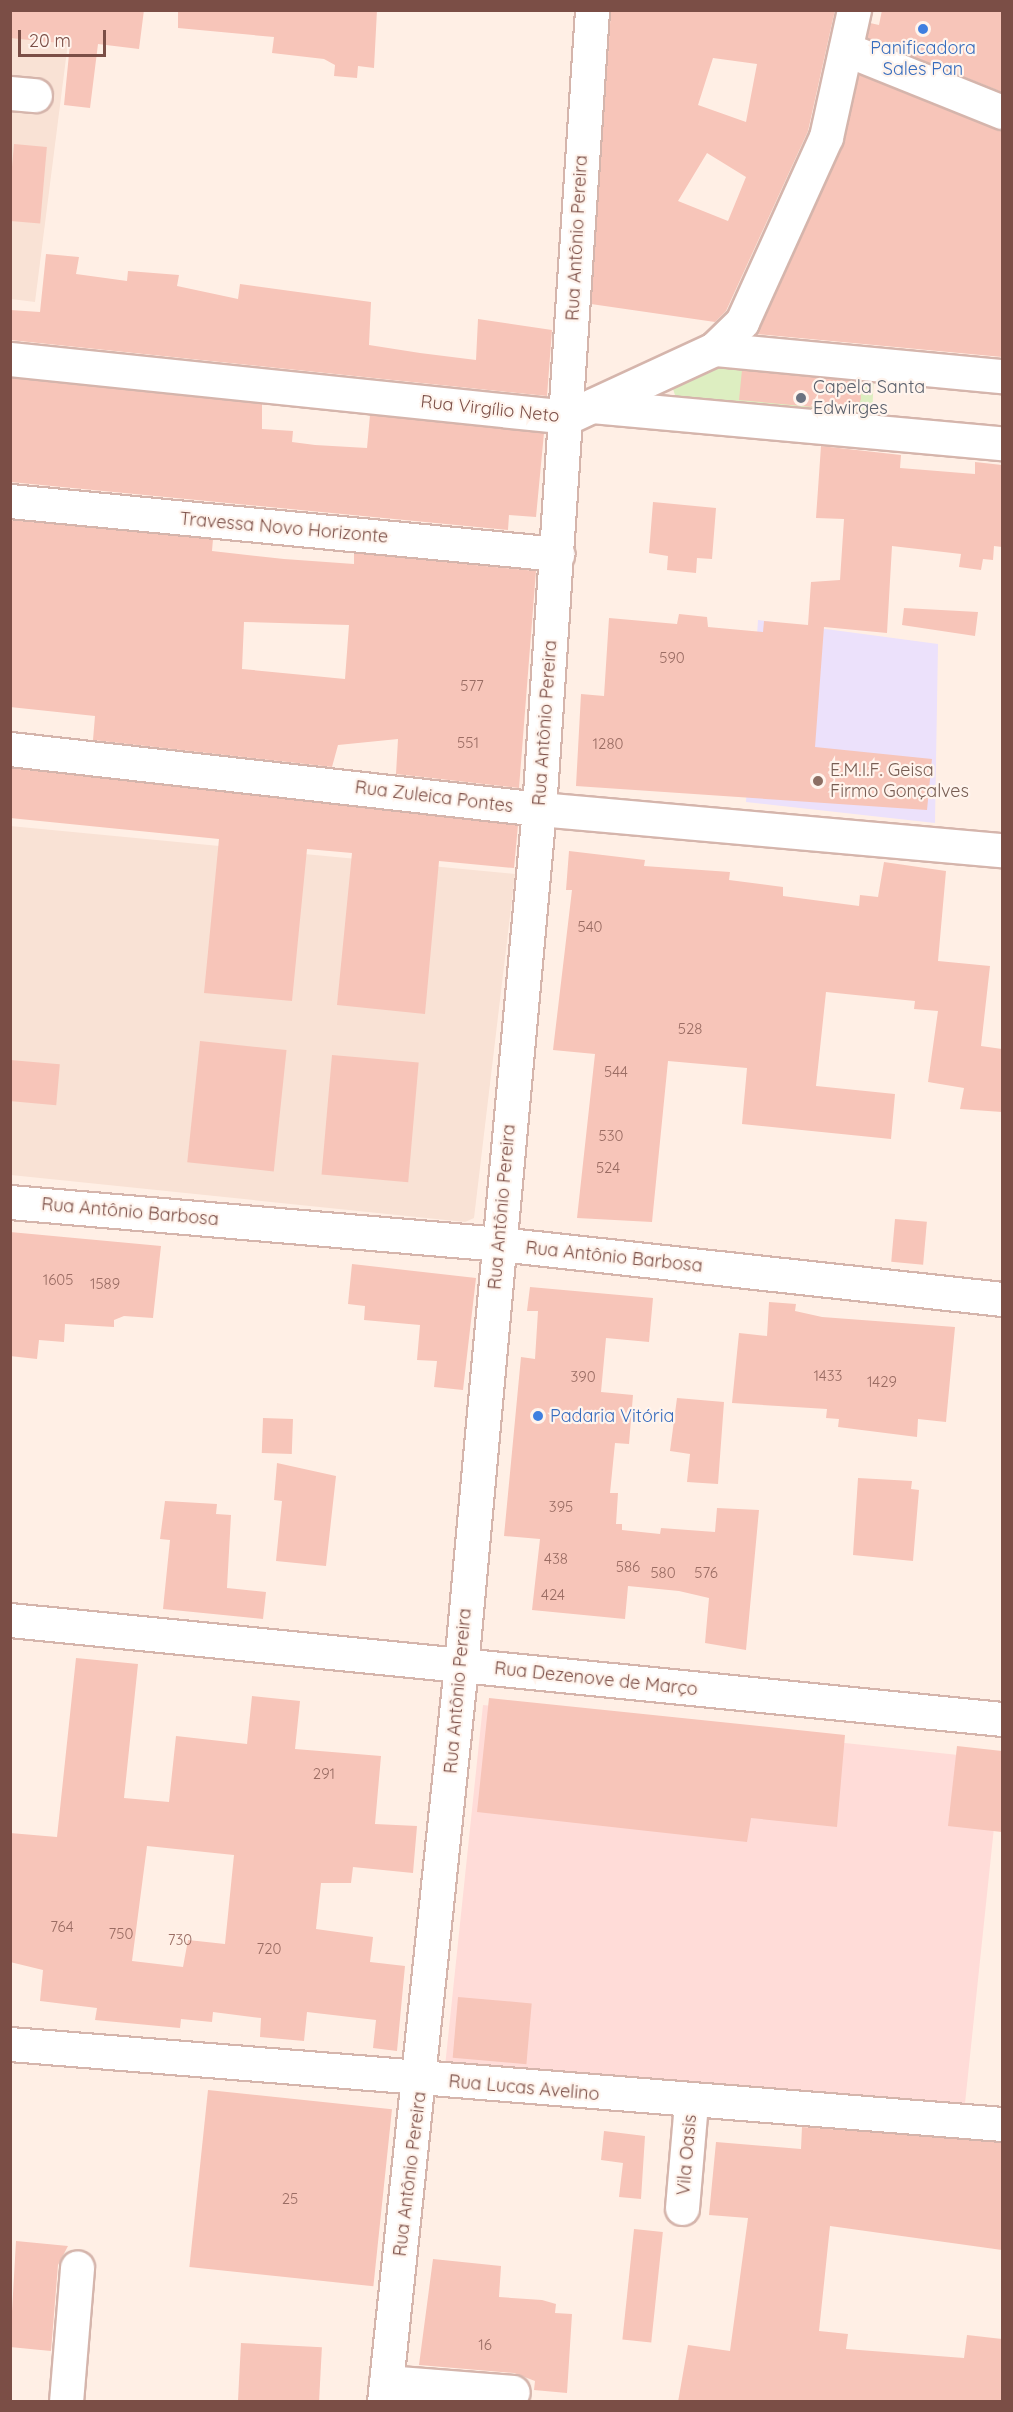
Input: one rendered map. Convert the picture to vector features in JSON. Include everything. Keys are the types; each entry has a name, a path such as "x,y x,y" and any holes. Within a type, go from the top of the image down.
{"street":[{"name":"Rua Antônio Pereira","path":"385,2392 420,2080 461,1666 539,809 557,554 580,412 592,10"},
{"path":"580,412 714,349 742,322 809,182 848,50 854,10"},
{"path":"848,50 1002,112"},
{"path":"714,349 1002,376"},
{"name":"Rua Virgílio Neto","path":"10,358 580,412 1002,443"},
{"name":"Travessa Novo Horizonte","path":"10,501 557,554"},
{"name":"Rua Zuleica Pontes","path":"10,748 539,809 1002,850"},
{"name":"Rua Antônio Barbosa","path":"10,1202 499,1244 1002,1299"},
{"name":"Rua Dezenove de Março","path":"10,1620 1002,1719"},
{"name":"Rua Lucas Avelino","path":"10,2044 691,2102 1002,2124"},
{"name":"Vila Oasis","path":"682,2208 691,2102"},
{"path":"66,2402 77,2267"},
{"path":"385,2392 513,2392"}],"shaded area":[{"path":"11,11 72,11 35,302 11,299"},
{"path":"758,620 938,644 935,823 746,802"},
{"path":"10,826 515,874 474,1218 465,1222 11,1175"},
{"path":"483,1705 1001,1759 963,2123 445,2069"}],"green space":[{"path":"719,353 874,372 872,418 677,401 672,386"}],"building":[{"path":"10,10 144,10 139,49 98,44 90,108 64,105 70,44 10,38"},
{"path":"178,10 377,10 374,68 358,66 357,78 334,76 335,65 324,59 272,53 274,37 178,28"},
{"path":"611,10 835,10 808,131 726,311 715,322 591,304","holes":["713,58 757,64 746,122 698,105","707,153 746,177 728,221 678,201"]},
{"path":"882,10 1002,10 1002,92 867,38 870,23 879,25"},
{"path":"859,75 1002,130 1002,357 756,334 843,145"},
{"path":"14,144 47,147 40,224 10,221"},
{"path":"46,254 79,257 76,274 127,281 128,271 179,275 177,286 238,299 240,284 371,302 369,345 420,353 476,360 478,319 552,330 547,396 10,340 10,310 40,312"},
{"path":"742,370 860,381 861,399 856,411 739,400"},
{"path":"10,378 262,404 262,429 293,431 292,442 315,445 367,448 370,415 544,433 536,517 509,515 508,530 10,482"},
{"path":"821,446 901,455 900,468 975,474 975,462 1002,465 1002,547 994,546 993,560 983,559 981,570 959,567 961,554 892,546 887,633 824,627 815,747 932,759 927,810 576,786 581,694 604,696 609,618 677,624 679,614 707,617 708,627 763,632 764,621 808,625 811,582 840,580 844,519 816,518"},
{"path":"653,502 716,508 712,559 697,558 696,573 667,570 668,556 649,553"},
{"path":"10,520 213,539 212,551 284,559 354,564 354,553 536,571 519,788 396,774 398,739 338,745 332,767 93,740 95,716 10,707","holes":["244,622 349,625 345,679 242,669"]},
{"path":"904,608 978,612 975,636 902,625"},
{"path":"10,768 518,825 514,868 439,861 425,1014 337,1005 352,853 307,849 292,1001 204,993 219,839 10,818"},
{"path":"569,851 645,860 644,866 730,872 729,880 783,887 783,896 859,906 860,895 878,897 884,862 946,871 938,961 990,966 981,1046 1002,1049 1002,1112 960,1109 964,1088 928,1082 938,1011 914,1009 915,1001 826,992 816,1086 895,1094 891,1139 742,1124 747,1068 668,1061 652,1222 577,1218 595,1054 553,1050 572,890 566,890"},
{"path":"200,1041 287,1050 274,1171 187,1162"},
{"path":"332,1055 419,1063 408,1182 322,1175"},
{"path":"10,1060 60,1064 56,1105 10,1101"},
{"path":"895,1219 927,1222 923,1265 891,1262"},
{"path":"10,1232 161,1246 153,1318 124,1316 114,1320 114,1327 65,1324 64,1342 39,1340 37,1359 10,1356"},
{"path":"352,1264 476,1278 463,1390 434,1387 437,1361 417,1360 420,1325 364,1320 365,1306 348,1304"},
{"path":"530,1287 653,1298 649,1342 606,1338 601,1392 633,1395 629,1444 615,1443 610,1493 618,1493 616,1524 622,1524 622,1530 660,1534 661,1528 715,1532 717,1508 759,1510 746,1650 705,1643 709,1598 679,1591 628,1586 625,1619 532,1610 540,1539 504,1536 521,1357 535,1359 538,1311 527,1311"},
{"path":"769,1302 796,1304 795,1311 822,1317 955,1327 946,1422 918,1419 917,1437 838,1427 839,1419 826,1418 827,1409 732,1403 739,1333 767,1336"},
{"path":"677,1398 724,1402 718,1484 687,1482 690,1454 670,1451"},
{"path":"263,1418 293,1419 292,1454 262,1453"},
{"path":"277,1463 336,1476 326,1566 276,1561 282,1501 274,1500"},
{"path":"858,1478 912,1481 911,1489 919,1490 913,1561 853,1555"},
{"path":"165,1501 217,1504 216,1514 231,1515 227,1588 266,1592 263,1619 163,1609 170,1540 160,1539"},
{"path":"76,1658 138,1664 124,1798 169,1802 176,1736 247,1744 252,1696 300,1701 295,1749 381,1756 375,1824 417,1826 413,1873 353,1867 351,1883 321,1883 316,1929 373,1937 370,1962 405,1966 397,2051 373,2048 376,2020 307,2012 304,2041 260,2037 261,2018 213,2012 212,2022 181,2019 180,2028 95,2020 97,2008 40,2001 43,1970 10,1962 10,1833 57,1837","holes":["147,1846 234,1855 225,1944 188,1940 183,1967 132,1961"]},
{"path":"489,1698 845,1735 837,1827 751,1818 747,1842 477,1812"},
{"path":"957,1746 1002,1751 1002,1832 948,1826"},
{"path":"458,1997 532,2003 526,2064 453,2058"},
{"path":"208,2090 392,2109 373,2286 189,2267"},
{"path":"802,2127 1002,2142 1002,2250 830,2226 819,2331 848,2334 846,2349 964,2358 967,2335 1002,2339 1002,2402 678,2402 688,2345 730,2351 748,2218 709,2215 716,2142 801,2149"},
{"path":"604,2131 645,2136 641,2199 619,2197 623,2163 601,2160"},
{"path":"634,2229 663,2232 651,2342 622,2339"},
{"path":"16,2241 68,2246 58,2265 51,2351 10,2347"},
{"path":"433,2259 501,2266 499,2297 542,2300 556,2304 555,2313 572,2314 567,2393 534,2390 535,2381 514,2373 419,2365"},
{"path":"241,2343 322,2347 319,2402 238,2402"}],"place":[{"name":"Panificadora Sales Pan","path":"923,29"},
{"name":"Capela Santa Edwirges","path":"801,398"},
{"name":"E.M.I.F. Geisa Firmo Gonçalves","path":"818,781"},
{"name":"Padaria Vitória","path":"538,1416"}]}
